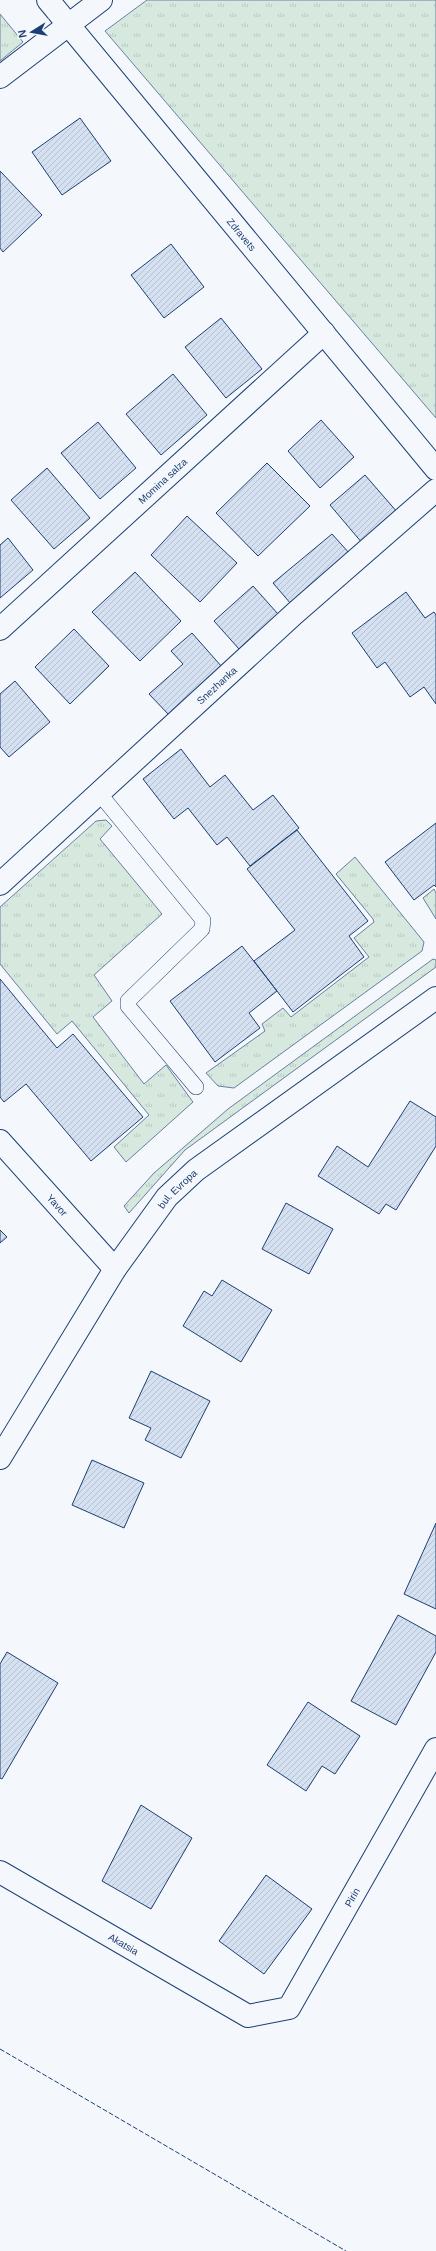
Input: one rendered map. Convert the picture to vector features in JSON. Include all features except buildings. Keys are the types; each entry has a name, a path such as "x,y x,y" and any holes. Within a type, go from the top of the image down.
{"street":[{"name":"Zdravets","path":"48,0 436,469"},
{"path":"0,77 101,0"},
{"name":"Momina salza","path":"0,629 324,333"},
{"name":"Snezhanka","path":"0,884 294,614 436,490"},
{"name":"bul. Evropa","path":"0,1458 115,1269 167,1198 196,1170 436,998"},
{"name":"Yavor","path":"0,1141 115,1269"},
{"name":"Pirin","path":"248,2016 289,2008 436,1749"},
{"name":"Akatsia","path":"0,1872 248,2016"}],"lane":[{"path":"99,793 203,920 202,929 128,1001 128,1006 196,1087"}],"green space":[{"path":"147,0 436,0 436,418 105,31"},
{"path":"0,14 23,42 0,61"},
{"path":"106,820 112,826 100,839 162,914 94,975 112,1001 93,1017 144,1084 166,1065 193,1102 126,1162 114,1147 149,1115 72,1021 57,1034 0,964 0,907 96,821"},
{"path":"355,857 424,942 422,951 234,1088 218,1086 206,1073 265,1031 262,1024 283,1008 291,1017 369,957 354,938 374,922 373,919 336,874"},
{"path":"434,889 436,893 436,919 423,898"},
{"path":"433,959 436,960 436,967 185,1150 129,1213 124,1206 154,1173 228,1109"}],"fence":[{"path":"0,2049 346,2251"}]}
